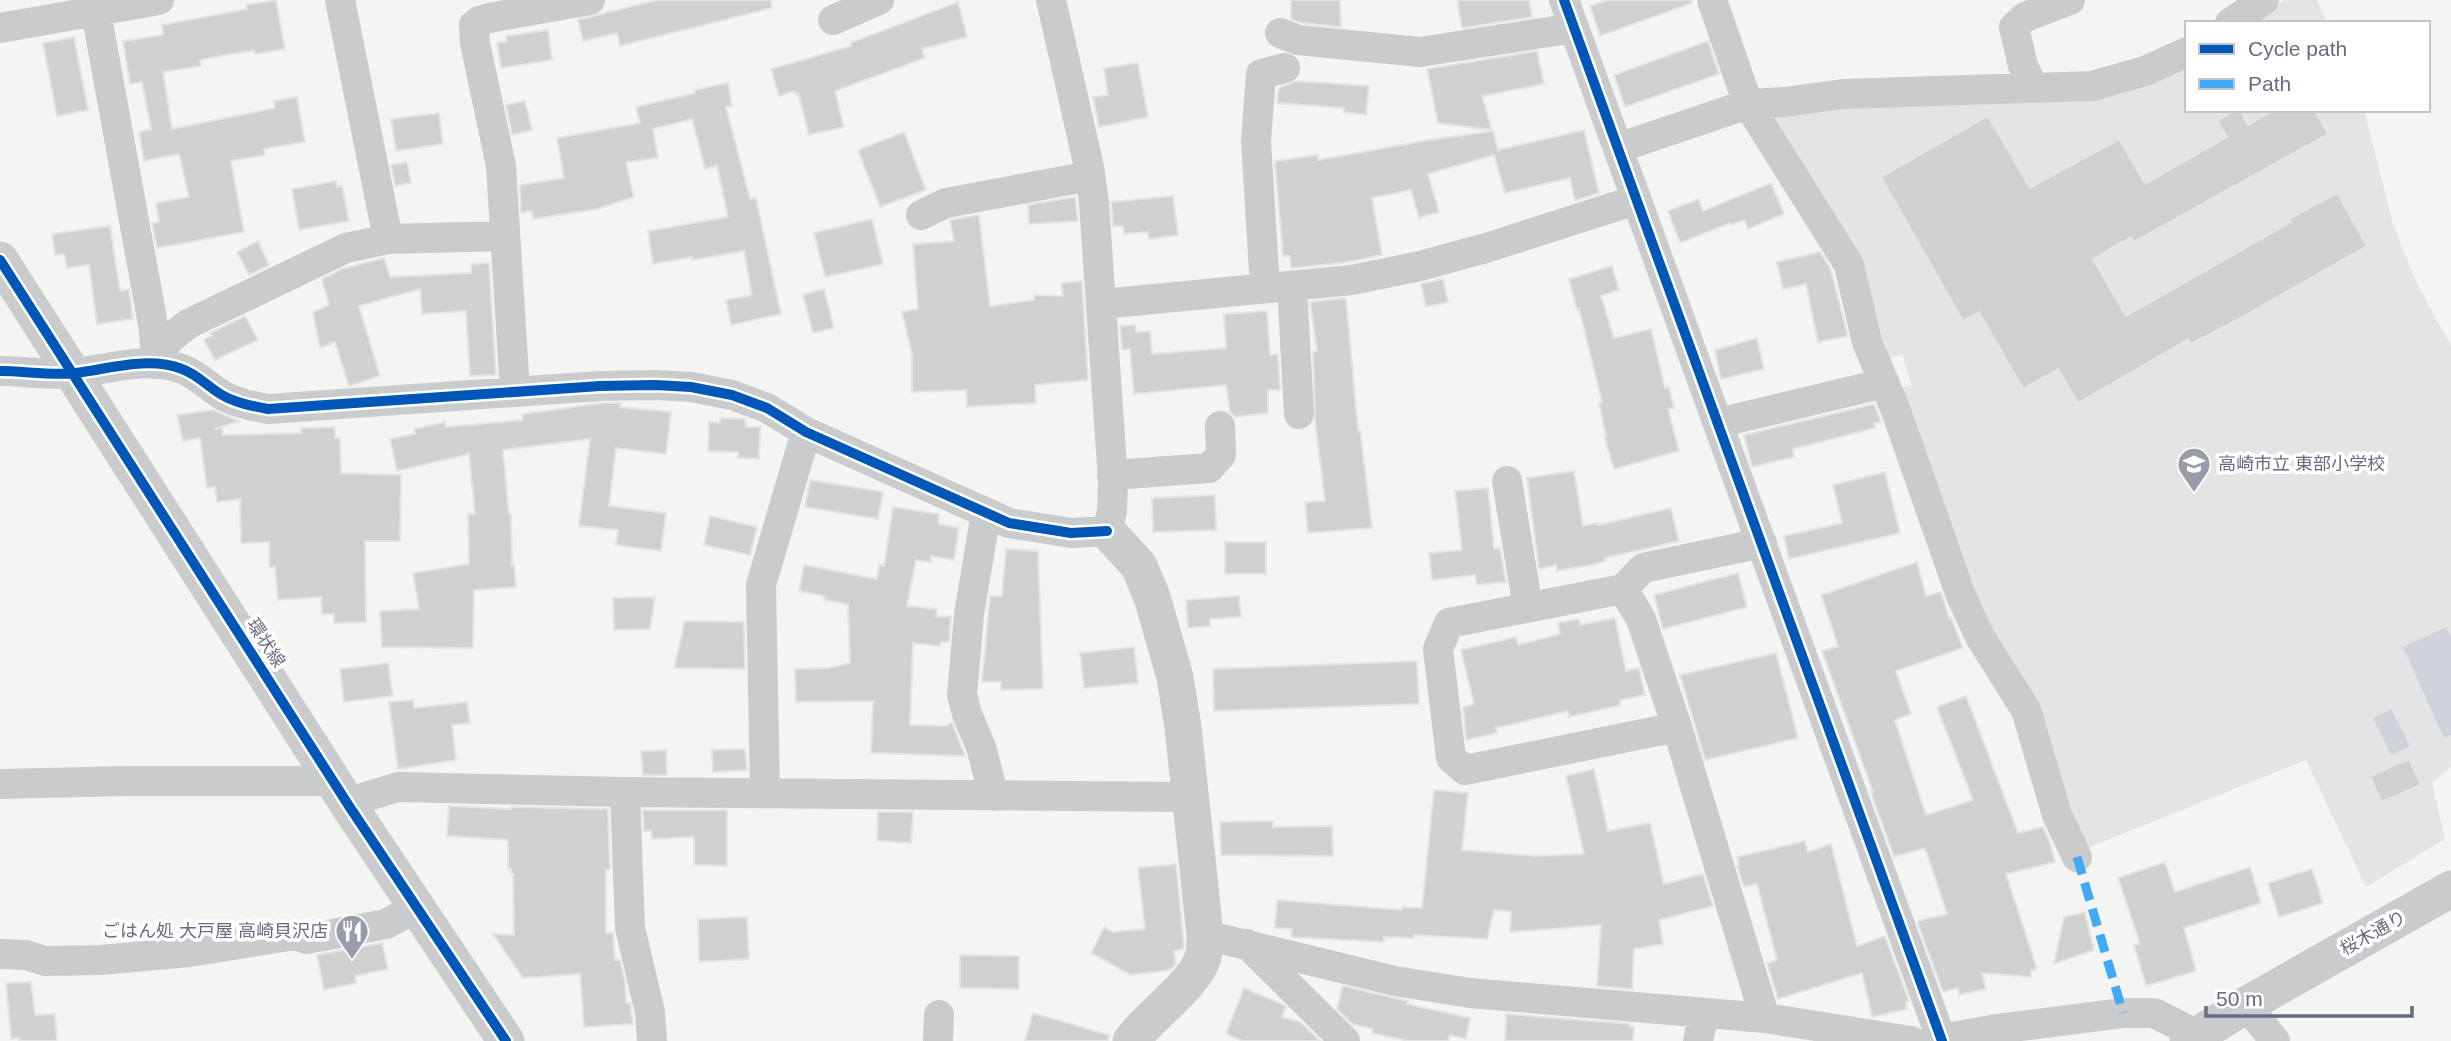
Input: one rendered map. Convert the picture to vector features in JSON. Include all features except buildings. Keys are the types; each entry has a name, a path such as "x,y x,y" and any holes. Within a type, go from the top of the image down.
{"street":[{"path":"0,28 159,0"},
{"path":"340,0 388,239"},
{"path":"514,392 501,166 475,43 474,26 479,20 590,0"},
{"path":"833,20 879,0"},
{"path":"1051,0 1090,176 1102,304 1112,475 1112,511 1107,531"},
{"path":"1564,0 1762,543 1937,1040 1997,1029 2123,1013 2154,1013 2193,1038"},
{"path":"1712,0 1748,104 1849,265 1867,342 1885,383 1961,596 1980,637 2026,710 2057,815 2077,857"},
{"path":"2034,88 2023,66 2014,27 2025,18 2070,0"},
{"path":"2233,21 2264,0"},
{"path":"96,12 154,330 156,363"},
{"path":"1280,33 1298,40 1420,52 1574,28"},
{"path":"1618,148 1748,104 1843,94 2092,86 2145,71 2185,53"},
{"path":"1284,68 1261,74 1256,141 1299,414"},
{"path":"921,215 946,203 1090,176"},
{"path":"1102,304 1352,280 1420,266 1486,248 1636,200"},
{"path":"156,363 168,340 188,324 346,248 388,239 505,236"},
{"name":"環状線","path":"0,261 342,794 506,1041"},
{"path":"0,371 73,374 112,366 156,363 180,368 198,377 222,395 268,409 600,386 691,387 733,395 767,408 806,432 1009,523 1071,533 1107,531"},
{"path":"1718,423 1885,383"},
{"path":"1112,475 1209,468 1221,455 1220,426"},
{"path":"765,793 761,585 768,553 806,432"},
{"path":"1507,481 1528,608"},
{"path":"986,513 969,614 962,695 981,747 994,796"},
{"path":"1107,531 1139,566 1152,597 1175,677 1184,727 1205,935 1203,959 1192,975 1131,1041"},
{"path":"1677,727 1465,770 1451,758 1438,649 1449,623 1623,589 1643,568 1762,543"},
{"path":"1623,589 1640,619 1677,727 1765,1018"},
{"path":"0,784 128,781 365,797 398,787 625,792 1190,797"},
{"path":"625,792 630,928 650,1012 652,1041"},
{"name":"桜木通り","path":"2193,1038 2451,889"},
{"path":"0,954 26,955 45,961 101,960 189,952 295,935 307,939 386,924 417,907"},
{"path":"1205,935 1395,981 1470,993 1701,1027 1765,1018 1911,1041"},
{"path":"1247,944 1345,1041"},
{"path":"2246,1005 2274,1041"}],"shaded area":[{"path":"2285,0 2317,0 2326,21 2254,21"},
{"name":"高崎市立 東部小学校","path":"2185,66 2185,112 2365,112 2393,224 2416,282 2451,346 2451,767 2432,783 2445,839 2366,887 2306,760 2085,849 1974,599 1899,388 1912,385 1902,355 1884,359 1769,120 1779,114"},
{"path":"2446,627 2451,637 2451,735 2444,738 2403,647"},
{"path":"2391,709 2410,746 2391,755 2373,718"}],"marked path":[{"path":"2077,857 2123,1013"}],"cycle path":[{"path":"1564,0 1942,1041"},
{"path":"0,260 349,806 506,1041"},
{"path":"0,371 66,374 142,363 169,365 193,374 227,398 268,409 600,386 691,387 732,395 767,408 806,432 1009,523 1071,533 1107,531"}],"place":[{"name":"高崎市立 東部小学校","path":"2194,494"},
{"name":"ごはん処 大戸屋 高崎貝沢店","path":"352,961"}]}
